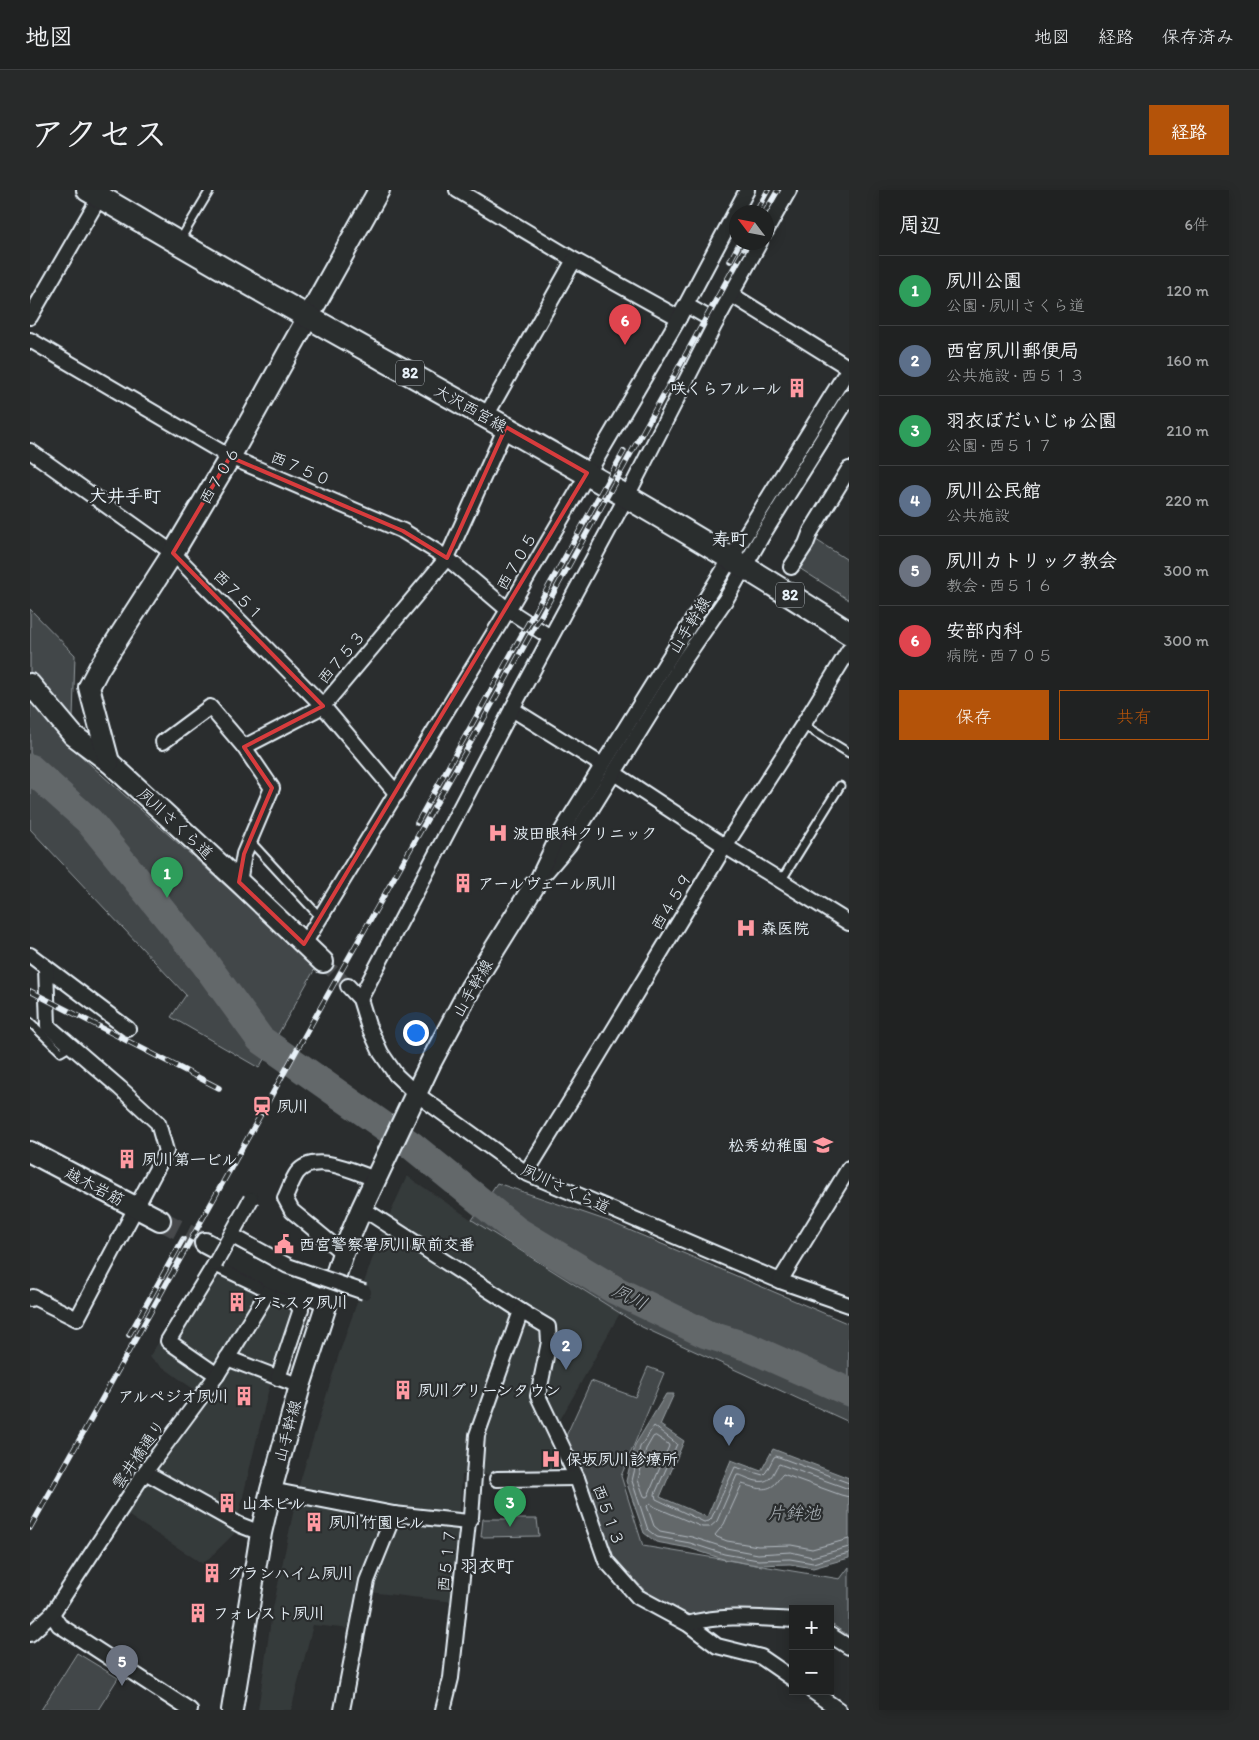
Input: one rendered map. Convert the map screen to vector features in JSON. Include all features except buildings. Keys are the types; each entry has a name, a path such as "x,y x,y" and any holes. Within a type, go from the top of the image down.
{"main road":[{"name":"大沢西宮線","path":"97,192 178,242 308,317 627,496 738,562 849,633"}],"street":[{"name":"西７０６","path":"109,762 89,687 99,668 173,553 230,456 379,190"},
{"path":"457,190 574,260 679,318"},
{"name":"西７０５","path":"304,944 508,610 686,306 747,190"},
{"path":"774,216 788,190"},
{"path":"30,317 97,192"},
{"path":"360,999 550,637 627,496 716,322 756,250"},
{"path":"486,416 574,260"},
{"path":"732,295 849,368"},
{"path":"686,306 716,322"},
{"name":"西７５０","path":"30,340 230,456 402,531 447,558 508,610 550,637"},
{"name":"山手幹線","path":"232,1710 261,1533 300,1386 343,1254 415,1092 471,987 534,886 569,845 608,769 726,599 738,562 849,368"},
{"name":"山手幹線","path":"738,562 849,397"},
{"name":"西７５３","path":"244,747 323,706 447,558 506,427"},
{"name":"西７５１","path":"30,451 173,553 323,706 397,794"},
{"path":"792,567 806,544 811,531 849,469"},
{"name":"西４５９","path":"526,1172 725,846 849,650"},
{"name":"夙川さくら道","path":"30,684 73,735 109,762 323,962"},
{"path":"162,742 210,707 244,747 272,788 244,854 239,882"},
{"path":"512,709 725,846 848,920"},
{"path":"30,955 128,1029"},
{"path":"30,1299 33,1297 77,1319 166,1151 158,1123 48,1026 46,967"},
{"name":"夙川さくら道","path":"348,986 360,999 368,1025 381,1053 396,1075 415,1092 526,1172 780,1281 849,1305"},
{"name":"越木岩筋","path":"30,1152 160,1220"},
{"path":"343,1254 292,1211 285,1198 298,1172 315,1162 379,1171"},
{"path":"780,1281 849,1168"},
{"path":"216,1375 168,1342 251,1199"},
{"path":"362,1208 521,1311 477,1435 471,1517 468,1522"},
{"path":"231,1235 288,1266 364,1292"},
{"path":"205,1243 276,1280 327,1301"},
{"path":"215,1264 294,1302 301,1309 278,1378"},
{"name":"雲井橋通り","path":"30,1634 52,1614 145,1472 216,1375 269,1290"},
{"name":"西５１３","path":"521,1311 548,1327 549,1342 538,1396 577,1478 606,1561 638,1597 688,1624 716,1646 761,1657 789,1675"},
{"path":"227,1358 300,1386"},
{"path":"145,1472 240,1525 261,1533"},
{"path":"497,1480 577,1478"},
{"name":"西５１７","path":"271,1490 394,1514 468,1522 451,1678 443,1710"},
{"path":"342,1710 367,1581 394,1514"},
{"path":"52,1614 59,1625 190,1710"},
{"path":"688,1624 706,1619 738,1617 789,1620"},
{"path":"834,1638 849,1647"},
{"path":"818,1695 839,1710"}],"lane":[{"path":"178,242 210,190"},
{"path":"803,725 849,753"},
{"path":"782,881 840,786"},
{"path":"250,841 320,917"},
{"path":"30,1022 61,1052 71,1046"}],"highlighted area":[{"path":"506,427 587,473 304,944 239,882 244,854 272,788 244,747 323,706 173,553 230,457 403,531 447,558"}],"shaded area":[{"path":"813,538 849,561 849,600 796,566"},
{"path":"30,609 75,655 72,748 316,967 259,1068 171,1017 186,995 30,829"},
{"path":"407,1176 472,1220 620,1313 551,1436 565,1472 462,1475 454,1602 361,1591 351,1629 313,1625 291,1710 258,1710 272,1613 299,1485 339,1354 381,1234"},
{"path":"497,1183 608,1221 849,1324 849,1422 642,1327 472,1220"},
{"path":"221,1273 292,1308 296,1314 268,1392 234,1534 203,1564 126,1514 156,1467 207,1399 149,1357 160,1340 171,1348 213,1275"},
{"path":"648,1367 664,1373 621,1476 643,1546 840,1579 849,1567 849,1636 834,1626 834,1605 789,1605 789,1613 690,1616 646,1592 614,1557 566,1436 591,1381 635,1397"},
{"path":"483,1519 537,1519 539,1536 481,1537"},
{"path":"77,1653 118,1678 98,1710 41,1710"}],"water":[{"name":"片鉾池","path":"666,1394 674,1394 660,1425 684,1441 660,1497 707,1517 731,1460 761,1471 773,1449 849,1478 849,1558 813,1568 790,1564 757,1565 723,1559 689,1548 656,1542 644,1533 626,1481 635,1445"}],"waterway":[{"name":"夙川","path":"30,768 89,821 204,962 260,1039 411,1145 517,1231 615,1290 706,1334 748,1347 849,1392"}],"tunnel":[{"path":"323,962 348,986"},
{"path":"160,1220 205,1243"}],"railway":[{"path":"760,205 768,190"},
{"path":"769,205 778,190"},
{"path":"730,261 736,250"},
{"path":"30,1528 471,742 744,250"},
{"path":"417,823 624,451"},
{"path":"30,991 219,1088"},
{"path":"129,1335 183,1239"}],"place":[{"name":"安部内科","path":"625,345"},
{"name":"咲くらフルール","path":"797,388"},
{"name":"波田眼科クリニック","path":"498,833"},
{"name":"アールヴェール夙川","path":"463,883"},
{"name":"夙川公園","path":"167,898"},
{"name":"森医院","path":"746,928"},
{"name":"夙川","path":"262,1106"},
{"name":"松秀幼稚園","path":"823,1145"},
{"name":"夙川第一ビル","path":"127,1159"},
{"name":"西宮警察署夙川駅前交番","path":"284,1244"},
{"name":"アミスタ夙川","path":"237,1302"},
{"name":"西宮夙川郵便局","path":"566,1370"},
{"name":"夙川グリーンタウン","path":"403,1390"},
{"name":"アルペジオ夙川","path":"244,1396"},
{"name":"夙川公民館","path":"729,1446"},
{"name":"保坂夙川診療所","path":"551,1459"},
{"name":"山本ビル","path":"227,1503"},
{"name":"夙川竹園ビル","path":"314,1522"},
{"name":"羽衣ぼだいじゅ公園","path":"510,1527"},
{"name":"グランハイム夙川","path":"212,1573"},
{"name":"フォレスト夙川","path":"198,1613"},
{"name":"夙川カトリック教会","path":"122,1686"}],"district":[{"name":"大井手町","path":"125,496"},
{"name":"寿町","path":"730,539"},
{"name":"羽衣町","path":"487,1566"}]}
